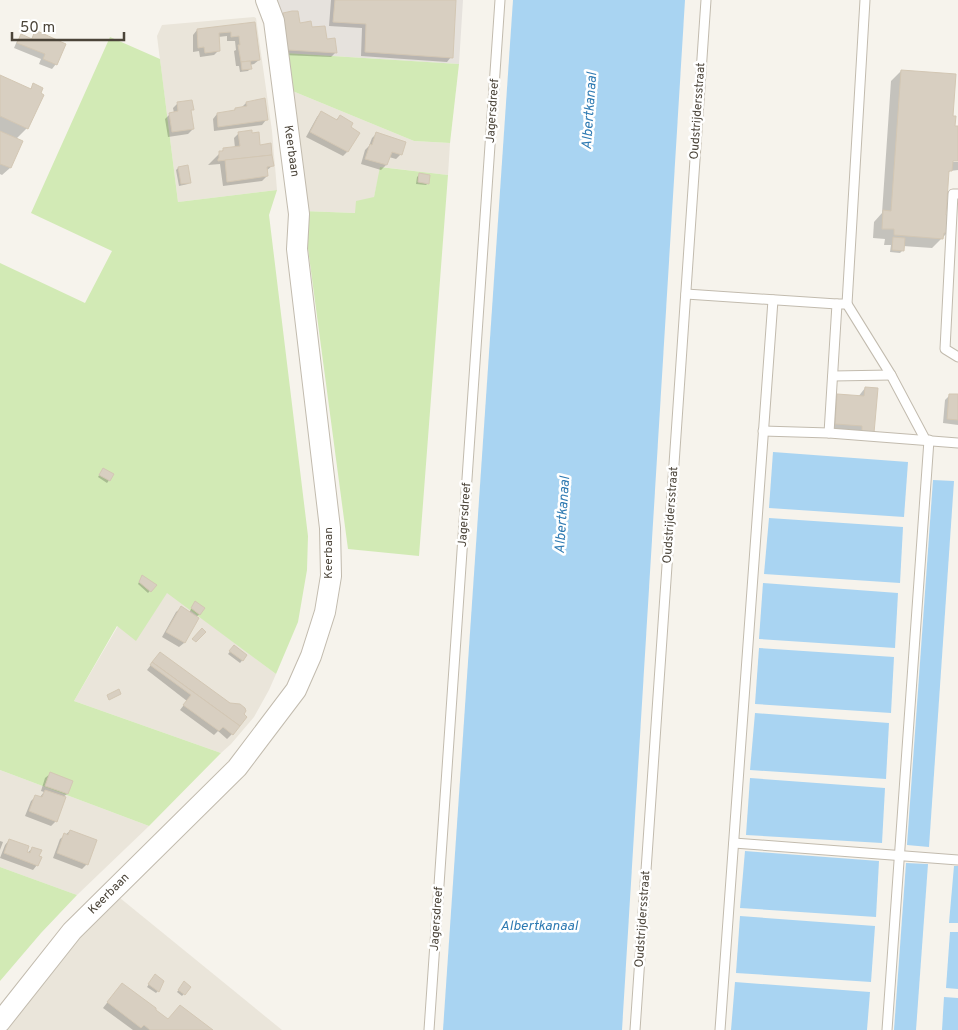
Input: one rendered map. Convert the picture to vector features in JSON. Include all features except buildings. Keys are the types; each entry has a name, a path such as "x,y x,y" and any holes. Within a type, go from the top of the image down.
{"street":[{"name":"Keerbaan","path":"0,1022 72,931 237,768 296,690 311,656 325,612 331,576 330,528 297,249 299,214 274,21 266,0"}],"lane":[{"name":"Jagersdreef","path":"429,1030 500,0"},
{"name":"Oudstrijdersstraat","path":"635,1030 706,0"},
{"path":"864,0 847,304 927,440 887,1030"},
{"path":"958,194 953,194 945,349 958,356"},
{"path":"686,294 847,304"},
{"path":"720,1030 773,300"},
{"path":"829,433 837,304"},
{"path":"833,376 890,375"},
{"path":"763,431 829,433 958,443"},
{"path":"734,844 958,860"}],"shaded area":[{"path":"274,0 463,0 459,64 285,53"},
{"path":"256,18 272,131 277,190 178,202 157,36 162,25"},
{"path":"290,90 414,141 450,143 448,175 381,167 374,197 356,213 303,211"},
{"path":"167,592 276,674 254,717 221,753 74,701 118,626 136,640"},
{"path":"0,770 149,826 77,895 0,867"},
{"path":"120,898 282,1030 6,1030 79,939"}],"green space":[{"path":"110,37 160,59 178,202 277,190 269,215 308,536 307,570 298,622 276,674 167,593 136,641 117,626 74,701 221,753 149,826 0,770 0,263 85,303 112,251 31,213"},
{"path":"285,53 459,64 450,143 414,141 290,90"},
{"path":"380,167 448,175 419,556 348,549 303,211 355,213 356,201 374,197"},
{"path":"0,867 77,895 0,981"}],"water":[{"name":"Albertkanaal","path":"513,0 685,0 622,1030 443,1030"},
{"path":"773,452 908,462 904,517 769,508"},
{"path":"933,480 954,481 929,847 907,845"},
{"path":"769,518 903,527 900,583 764,574"},
{"path":"763,583 898,593 895,648 759,639"},
{"path":"759,648 894,657 891,713 755,704"},
{"path":"755,713 889,723 886,779 750,770"},
{"path":"750,778 885,788 882,843 746,835"},
{"path":"745,851 879,861 876,917 740,908"},
{"path":"906,863 928,864 916,1030 894,1030"},
{"path":"954,866 958,866 958,923 949,923"},
{"path":"740,916 875,926 871,982 736,973"},
{"path":"950,932 958,932 958,989 946,988"},
{"path":"735,982 870,992 867,1030 731,1030"},
{"path":"944,997 958,998 958,1030 942,1030"}]}
